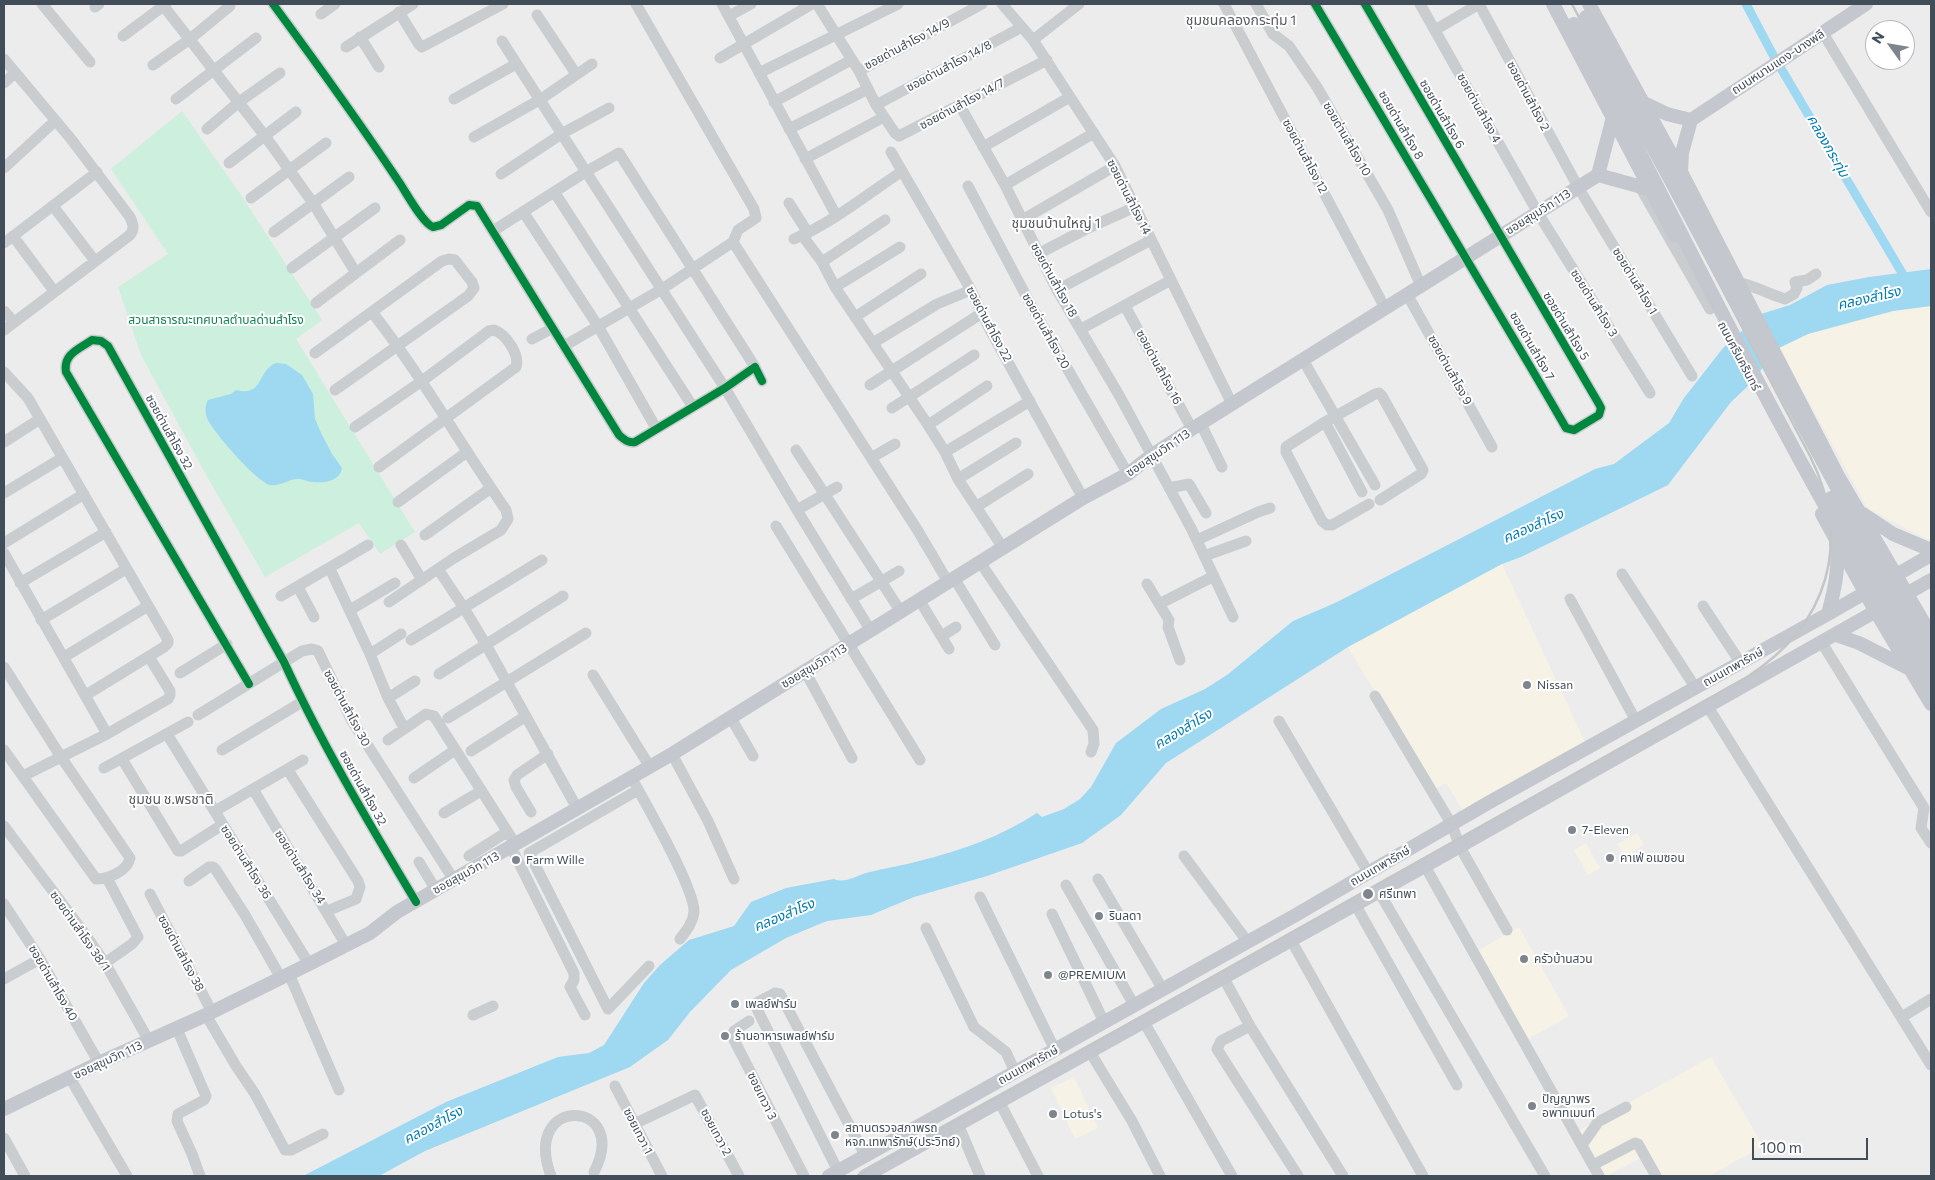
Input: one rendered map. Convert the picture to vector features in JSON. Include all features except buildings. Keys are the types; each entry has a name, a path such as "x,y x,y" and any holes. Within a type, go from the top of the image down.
{"main road":[{"name":"ถนนศรีนครินทร์","path":"1553,4 1613,117 1645,188 1672,231 1835,539 1908,668 1931,704"},
{"name":"ถนนศรีนครินทร์","path":"1562,4 1724,317 1835,523 1893,625 1931,686"},
{"name":"ถนนศรีนครินทร์","path":"1580,4 1588,10 1681,167 1699,211 1838,476 1931,635"},
{"name":"ถนนหนามแดง-บางพลี","path":"1691,120 1866,4"},
{"name":"ถนนศรีนครินทร์","path":"1588,10 1629,102 1748,325 1908,619 1931,657"},
{"path":"1641,101 1667,114 1691,120 1681,167"},
{"path":"1613,117 1598,175 1645,188"},
{"name":"ซอยสุขุมวิท 113","path":"4,1107 209,1014 370,933 397,912 672,754 871,632 1083,498 1128,474 1152,455 1232,404 1598,175"},
{"path":"1810,490 1821,500 1835,496 1840,488 1838,476"},
{"path":"1830,498 1931,671"},
{"path":"1857,509 1893,534 1931,550"},
{"path":"1828,614 1837,561 1835,539"},
{"name":"ถนนเทพารักษ์","path":"833,1174 1056,1050 1162,988 1294,916 1368,872 1931,555"},
{"name":"ถนนเทพารักษ์","path":"868,1176 999,1101 1460,847 1931,580"},
{"path":"1836,635 1859,643 1908,668"}],"street":[{"path":"42,4 90,62"},
{"path":"123,36 164,4 265,136 313,203 356,273"},
{"path":"273,4 342,97 424,221 433,227 441,225 463,208 473,204 477,206 619,435 624,440 635,442 726,388 755,367"},
{"path":"321,14 335,4"},
{"path":"346,47 412,4"},
{"path":"398,12 422,47 503,4"},
{"path":"564,346 628,307 662,289 734,242 738,230 756,218 754,209 636,4"},
{"path":"722,4 836,215"},
{"path":"729,16 751,4"},
{"path":"720,58 812,4"},
{"path":"805,159 884,117 858,70 817,4"},
{"path":"759,73 898,4"},
{"name":"ซอยด่านสำโรง 14/9","path":"858,70 982,4"},
{"path":"1033,40 1079,4"},
{"name":"ซอยด่านสำโรง 12","path":"1224,4 1385,308"},
{"name":"ซอยด่านสำโรง 10","path":"1256,4 1273,34 1289,46 1317,87 1388,210 1421,286"},
{"name":"ซอยด่านสำโรง 8","path":"1315,4 1357,71 1465,258"},
{"name":"ซอยด่านสำโรง 6","path":"1365,4 1500,236"},
{"name":"ซอยด่านสำโรง 4","path":"1420,4 1538,213"},
{"path":"1436,30 1479,4"},
{"name":"ซอยด่านสำโรง 2","path":"1479,4 1578,187"},
{"name":"ซอยด่านสำโรง 14","path":"1005,5 1033,40 1115,166 1232,404"},
{"path":"153,64 190,39 230,6"},
{"path":"537,15 576,74"},
{"name":"ซอยด่านสำโรง 14/8","path":"876,105 1022,27"},
{"path":"1823,32 1931,212"},
{"path":"360,37 379,67"},
{"path":"176,99 256,38"},
{"path":"502,41 726,388 871,632"},
{"path":"4,59 14,74 71,139 130,217 133,224 133,231 4,330"},
{"path":"774,102 852,60"},
{"name":"ซอยด่านสำโรง 14/7","path":"884,117 899,136 1046,60"},
{"path":"454,99 516,64"},
{"path":"474,137 541,99 592,64"},
{"path":"207,129 239,102 280,73"},
{"path":"4,83 14,74"},
{"path":"789,129 868,89"},
{"path":"983,147 1070,97"},
{"name":"ซอยด่านสำโรง 18","path":"959,104 1005,185 1057,290 1152,455 1197,540 1233,617"},
{"path":"501,174 563,133 609,108"},
{"path":"229,163 296,112"},
{"path":"4,168 54,121"},
{"path":"1005,185 1094,133"},
{"path":"251,198 326,143"},
{"name":"ซอยด่านสำโรง 22","path":"891,152 971,290 1083,498"},
{"path":"493,231 524,213 587,171 619,153 755,367 762,381"},
{"path":"1022,220 1115,166"},
{"path":"1681,167 1741,286 1752,286 1760,291 1784,299 1794,294 1797,288 1795,282 1807,280 1816,274"},
{"path":"54,291 8,239 96,172"},
{"path":"802,236 828,222 901,172"},
{"path":"274,232 349,177"},
{"name":"ซอยด่านสำโรง 20","path":"968,186 1033,310 1128,474"},
{"name":"ซอยด่านสำโรง 1","path":"1578,187 1692,376"},
{"path":"1645,188 1710,309"},
{"path":"555,193 693,407"},
{"path":"789,203 802,236 822,262 835,287 928,426 958,479 1003,548"},
{"path":"52,206 95,261"},
{"path":"1038,254 1135,206"},
{"path":"292,268 375,208"},
{"path":"524,213 598,326 656,428"},
{"name":"ซอยด่านสำโรง 3","path":"1538,213 1650,393"},
{"path":"822,262 885,220"},
{"name":"ซอยด่านสำโรง 5","path":"1500,236 1599,404 1598,416 1586,423"},
{"path":"316,303 400,240"},
{"path":"1057,290 1152,240"},
{"path":"734,242 918,531 995,645"},
{"path":"835,287 900,247"},
{"name":"ซอยด่านสำโรง 7","path":"1465,258 1517,342 1566,428 1574,430 1586,423"},
{"path":"315,353 442,261 455,260 472,282 474,288 472,292 335,390"},
{"path":"855,317 921,274"},
{"path":"1080,329 1171,280"},
{"path":"873,343 937,304 971,290"},
{"name":"ซอยด่านสำโรง 9","path":"1407,294 1492,447"},
{"name":"ซอยด่านสำโรง 16","path":"1125,306 1196,427 1222,467"},
{"path":"4,311 14,322"},
{"path":"372,312 397,344 422,382 445,420 506,510 508,519 506,525 389,602"},
{"path":"870,385 982,313"},
{"path":"532,339 553,328"},
{"path":"355,427 422,382 489,331 494,330 503,334 516,355 518,361 516,367 379,467"},
{"name":"ซอยด่านสำโรง 32","path":"249,684 66,372 64,364 68,357 92,340 101,341 111,351 284,662 302,702 363,813 416,902"},
{"path":"892,408 974,355"},
{"path":"1303,360 1375,485 1381,490 1374,502"},
{"path":"4,372 28,398 168,640 164,647 86,695"},
{"path":"928,426 987,386"},
{"path":"1379,393 1423,470 1420,474 1374,502 1332,525 1326,525 1286,452 1286,447 1325,422 1379,393"},
{"path":"944,452 1030,401"},
{"path":"4,442 40,419"},
{"path":"1325,422 1362,492 1364,500 1374,502"},
{"path":"958,479 1016,443"},
{"path":"871,458 895,444"},
{"path":"796,450 901,612"},
{"path":"398,502 467,452"},
{"path":"4,493 62,458"},
{"path":"976,507 1028,474"},
{"path":"1169,488 1189,484 1206,513"},
{"path":"1362,492 1366,486 1375,485"},
{"path":"797,510 837,487"},
{"path":"425,535 491,488"},
{"path":"4,543 84,494"},
{"path":"1197,540 1270,508"},
{"path":"776,526 920,760"},
{"path":"20,583 106,532"},
{"path":"1204,556 1246,541"},
{"path":"281,596 368,545"},
{"path":"401,545 422,580"},
{"path":"4,553 107,734"},
{"path":"370,654 464,608 542,560"},
{"path":"980,562 1093,730 1094,744 1091,752"},
{"path":"41,620 126,569"},
{"path":"330,569 370,654 388,698 404,728"},
{"path":"438,569 485,643 577,808"},
{"path":"851,599 899,570"},
{"path":"1622,574 1695,687"},
{"path":"1159,604 1214,576"},
{"path":"350,610 394,583"},
{"path":"1147,584 1169,620 1168,627 1180,660"},
{"path":"298,587 314,617"},
{"path":"440,674 485,643 563,596"},
{"path":"920,600 949,649"},
{"path":"1570,600 1636,721"},
{"path":"64,657 148,606"},
{"path":"1703,606 1740,662"},
{"path":"942,636 956,627"},
{"path":"448,718 586,633"},
{"path":"1822,643 1924,808 1921,828 1931,843"},
{"path":"180,673 227,644"},
{"name":"ซอยด่านสำโรง 30","path":"104,768 167,734 302,651 312,648 318,651 352,721 454,880"},
{"path":"23,776 107,734 162,703 170,695 166,682 149,657"},
{"path":"4,667 61,757 130,858 127,866 107,878 96,878 4,750"},
{"path":"805,671 852,758"},
{"path":"593,675 650,767"},
{"path":"388,698 415,681"},
{"path":"1375,696 1452,825 1460,847 1507,930"},
{"path":"222,750 302,702"},
{"path":"1708,707 1931,1065"},
{"path":"388,740 426,714 434,716 440,724 507,832 574,972 574,980 570,987 586,1015"},
{"path":"470,751 526,716"},
{"path":"731,718 753,756"},
{"path":"1279,721 1368,872"},
{"name":"ซอยด่านสำโรง 36","path":"167,734 309,964"},
{"path":"414,778 455,750"},
{"path":"531,812 516,787 514,780 517,775 548,754"},
{"path":"672,754 708,821 734,879"},
{"path":"122,759 178,851 181,852 222,825"},
{"path":"215,811 303,760"},
{"path":"288,770 358,881 360,888 356,898 327,911"},
{"path":"631,777 693,900 693,918 680,939"},
{"name":"ซอยด่านสำโรง 34","path":"253,789 346,945"},
{"path":"638,790 529,853 608,1010 649,966"},
{"path":"444,813 481,791"},
{"name":"ซอยด่านสำโรง 38/1","path":"4,826 85,934 149,1041"},
{"path":"469,856 507,832"},
{"path":"1184,856 1247,941"},
{"path":"419,862 436,890"},
{"path":"1425,866 1599,1176"},
{"path":"189,881 209,867 213,867 216,870 285,976 339,1090"},
{"path":"104,963 132,944 138,937 107,878"},
{"path":"1098,879 1162,988"},
{"path":"1066,885 1134,1005"},
{"path":"1379,892 1545,1176"},
{"name":"ซอยด่านสำโรง 38","path":"150,894 236,1066 255,1094 285,1150 291,1150 323,1134"},
{"path":"980,897 1056,1050"},
{"name":"ซอยด่านสำโรง 40","path":"4,904 40,959 99,1063"},
{"path":"1356,904 1457,1085"},
{"path":"1052,914 1104,1022"},
{"path":"926,928 974,1027 1006,1052 1015,1072"},
{"path":"1291,940 1423,1176"},
{"path":"6,974 40,959"},
{"path":"1223,977 1250,1026 1343,1176"},
{"path":"833,1174 756,1009 758,1002 775,993 780,994 865,1155"},
{"path":"1902,1017 1931,999"},
{"path":"473,1015 493,1006"},
{"name":"ซอยเทวา 3","path":"749,1021 734,1031 732,1036 804,1176"},
{"path":"1144,1022 1232,1176"},
{"path":"1250,1026 1221,1041 1217,1049 1298,1176"},
{"path":"177,1029 206,1096 204,1100 178,1114 176,1117 176,1121 200,1176"},
{"path":"1090,1052 1132,1121 1160,1176"},
{"path":"70,1078 127,1176"},
{"name":"ซอยเทวา 1","path":"615,1086 662,1176"},
{"name":"ซอยเทวา 2","path":"634,1124 691,1096 696,1096 740,1176"},
{"path":"999,1101 1038,1176"},
{"path":"1582,1145 1598,1122 1626,1108"},
{"path":"551,1176 545,1160 545,1143 553,1127 563,1118 571,1115 589,1118 594,1121 599,1131 602,1140 601,1153 594,1172"},
{"path":"958,1124 980,1176"},
{"path":"4,1138 25,1176"},
{"path":"1594,1166 1635,1143 1640,1146 1656,1176"}],"shaded area":[{"path":"1931,306 1931,541 1868,509 1779,348 1808,334 1893,311"},
{"path":"1502,564 1585,742 1463,810 1446,783 1434,789 1348,647"},
{"path":"1637,833 1644,845 1625,856 1617,844"},
{"path":"1586,843 1600,868 1588,875 1574,850"},
{"name":"ครัวบ้านสวน","path":"1519,927 1569,1016 1526,1040 1476,952"},
{"path":"1711,1057 1763,1146 1709,1176 1652,1176 1641,1158 1603,1176 1578,1131"},
{"path":"1074,1077 1098,1128 1075,1139 1051,1088"}],"green space":[{"name":"สวนสาธารณะเทศบาลตำบลด่านสำโรง","path":"182,111 241,195 322,320 296,339 415,532 380,554 359,523 265,577 205,473 141,355 118,287 168,254 111,169"}],"water":[{"name":"คลองสำโรง","path":"1931,269 1931,306 1893,311 1808,334 1779,348 1747,387 1731,402 1668,485 1521,557 1502,564 1348,647 1166,763 1121,815 1082,843 987,876 914,897 871,915 827,921 786,938 731,970 690,1012 668,1040 630,1067 425,1151 379,1176 303,1176 446,1102 558,1057 589,1053 604,1045 644,983 660,965 689,940 734,926 751,902 786,888 834,879 842,881 866,873 950,853 995,836 1037,813 1042,817 1064,809 1080,799 1091,787 1116,743 1161,709 1205,689 1227,675 1293,621 1335,603 1595,469 1614,464 1669,423 1684,398 1723,348 1761,314 1790,305 1827,285 1869,277"},
{"path":"276,363 286,364 302,375 313,394 315,419 332,454 342,468 337,477 328,481 312,482 297,479 270,485 255,475 236,455 217,434 207,418 206,404 208,400 231,394 236,390 251,390 256,387 265,372"}],"waterway":[{"name":"คลองกระทุ่ม","path":"1746,4 1773,55 1908,283"}],"railway":[{"path":"857,1176 1747,677 1775,656 1797,633 1814,607 1825,580 1830,550 1830,520 1823,488 1810,456 1572,4"}],"cycle path":[{"path":"273,4 351,112 419,213 429,224 433,227 441,225 469,205 477,206 619,435 628,442 635,442 725,388 755,367 762,381"},
{"path":"1315,4 1566,428 1574,430 1599,415 1601,408 1365,4"},
{"path":"249,684 66,372 69,356 92,340 101,341 108,346 284,662 347,784 416,902"}],"place":[{"name":"Nissan","path":"1527,685"},
{"name":"7-Eleven","path":"1572,830"},
{"name":"คาเฟ่ อเมซอน","path":"1610,858"},
{"name":"Farm Wille","path":"516,860"},
{"name":"ศรีเทพา","path":"1368,894"},
{"name":"รินลดา","path":"1099,916"},
{"name":"ครัวบ้านสวน","path":"1524,959"},
{"name":"@PREMIUM","path":"1048,975"},
{"name":"เพลย์ฟาร์ม","path":"735,1004"},
{"name":"ร้านอาหารเพลย์ฟาร์ม","path":"725,1036"},
{"name":"ปัญญาพร อพาทเมนท์","path":"1532,1106"},
{"name":"Lotus's","path":"1053,1114"},
{"name":"สถานตรวจสภาพรถ หจก.เทพารักษ์(ประวิทย์)","path":"835,1135"}],"district":[{"name":"ชุมชนคลองกระทุ่ม 1","path":"1241,20"},
{"name":"ชุมชนบ้านใหญ่ 1","path":"1056,223"},
{"name":"ชุมชน ช.พรชาติ","path":"171,799"}]}
